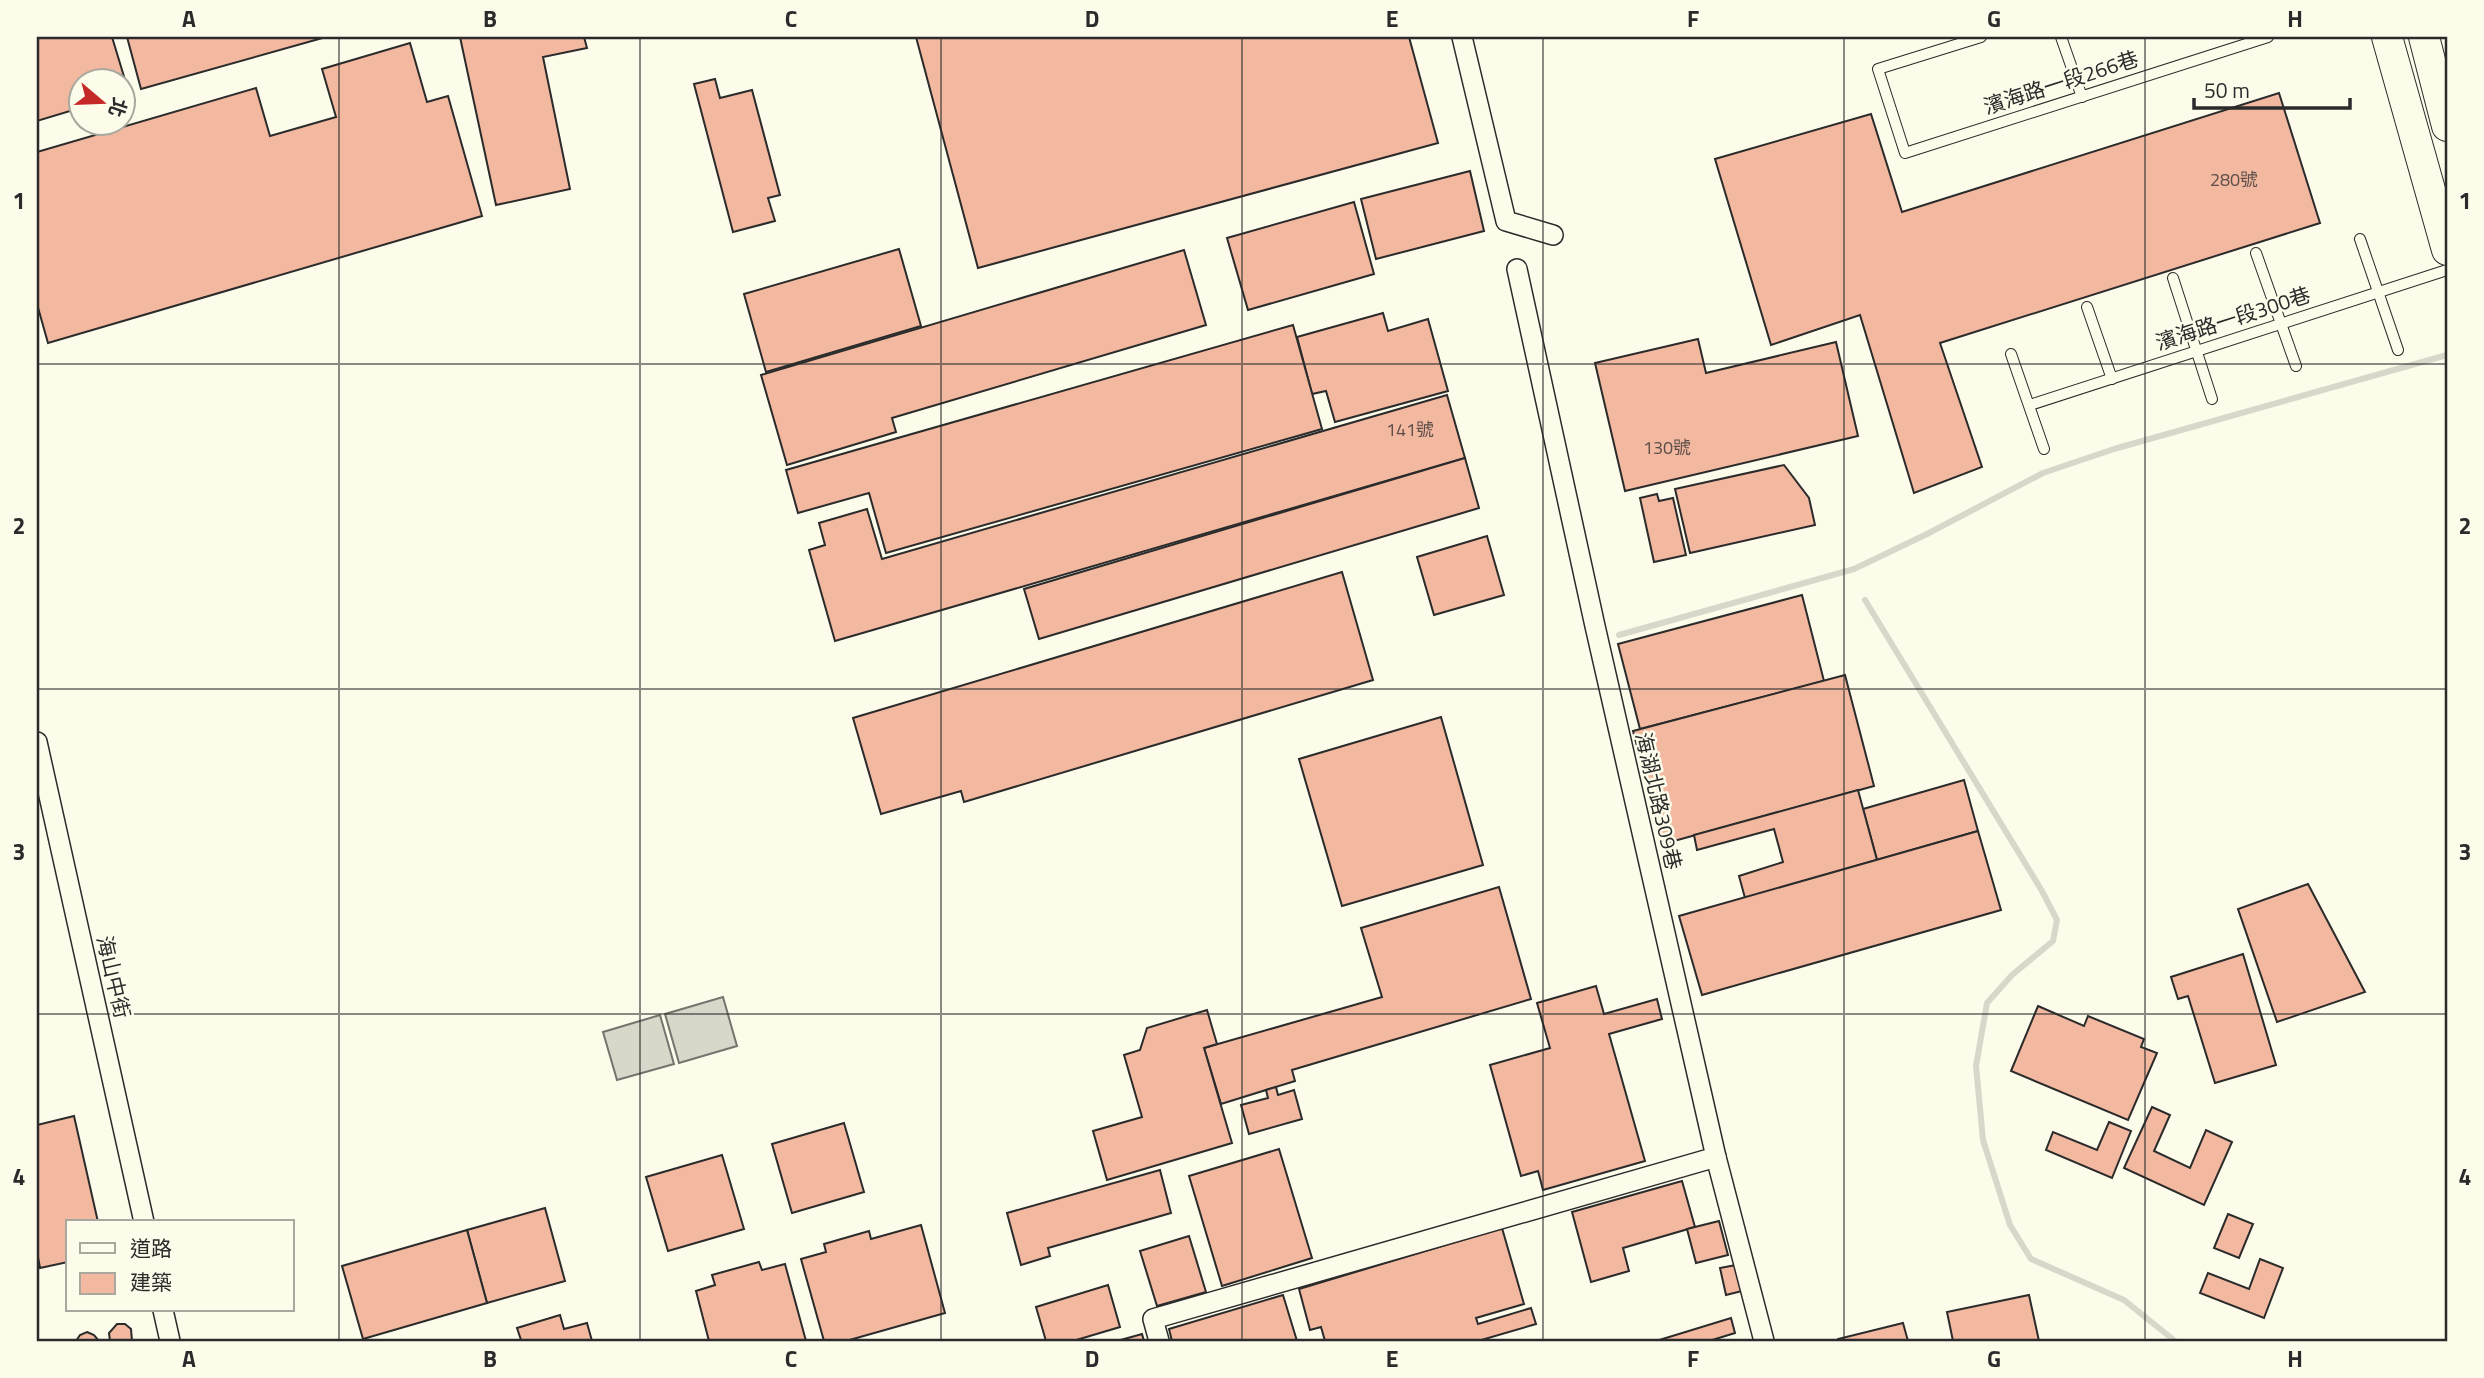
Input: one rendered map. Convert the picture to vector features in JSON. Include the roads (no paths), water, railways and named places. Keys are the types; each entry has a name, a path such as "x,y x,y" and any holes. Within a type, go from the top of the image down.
{"main road":[{"path":"2387,37 2447,250"},
{"path":"2424,37 2447,126"},
{"path":"2419,151 2447,142"}],"street":[{"path":"1466,38 1506,222 1553,234"},
{"name":"海湖北路309巷","path":"1517,269 1716,1157 1764,1341"},
{"name":"海山中街","path":"37,742 144,1220"},
{"path":"1159,1341 1153,1319 1716,1157"},
{"path":"163,1312 170,1341"}],"lane":[{"name":"濱海路一段266巷","path":"1981,37 1878,69 1905,153 2268,37"},
{"path":"2061,37 2082,97"},
{"path":"2360,239 2398,350"},
{"path":"2256,253 2297,366"},
{"name":"濱海路一段300巷","path":"2030,405 2447,270"},
{"path":"2173,278 2212,399"},
{"path":"2087,307 2112,379"},
{"path":"2011,355 2044,449"}],"waterway":[{"path":"1619,635 1854,569 2043,473 2114,449 2447,355"},
{"path":"1865,600 2057,920 2053,941 2012,975 1987,1003 1976,1066 1983,1140 2010,1225 2031,1259 2124,1300 2175,1341"}]}
